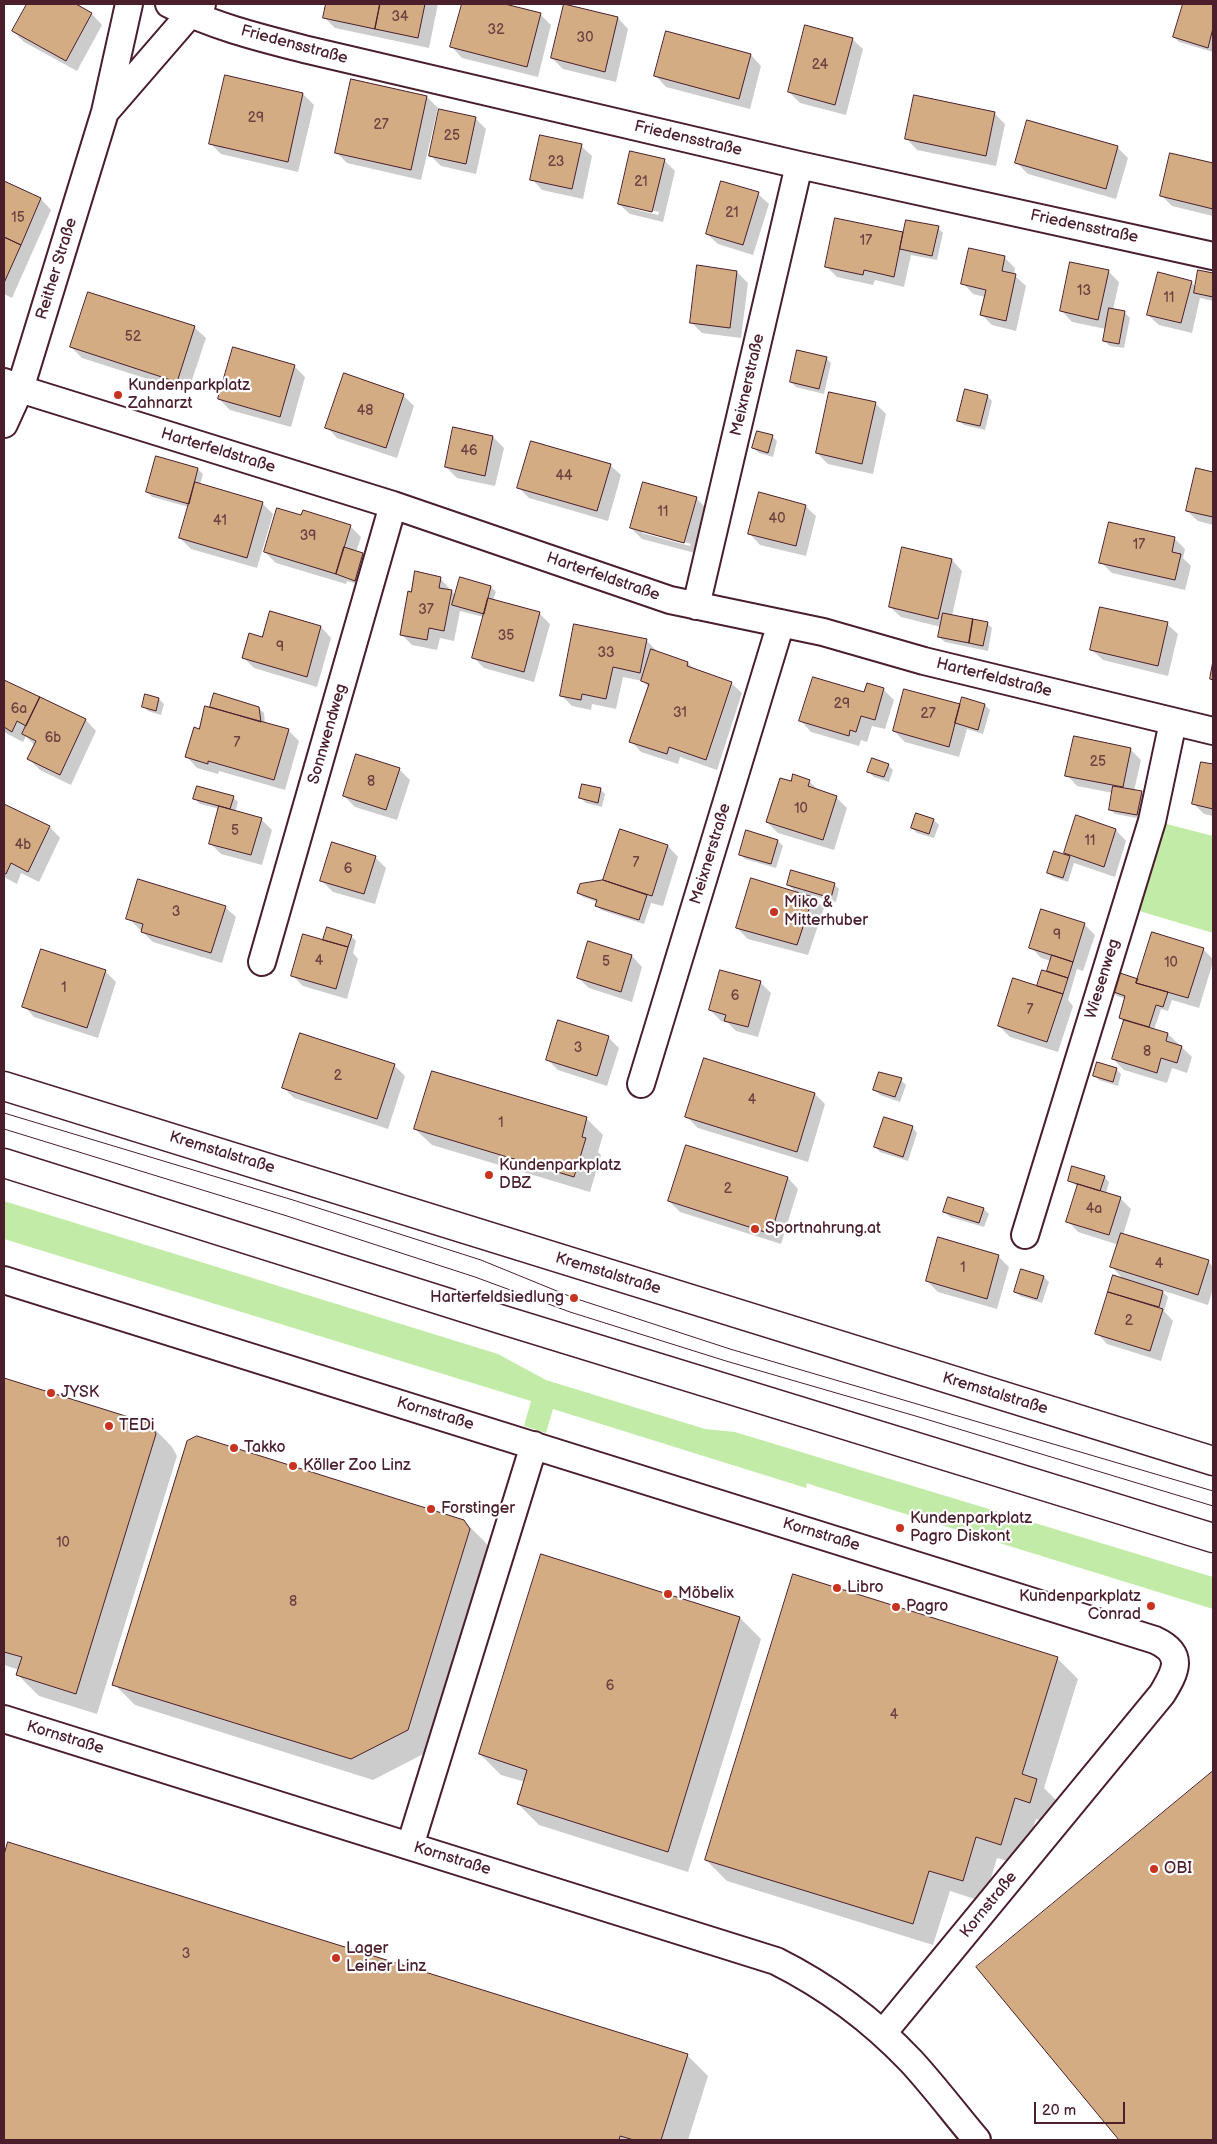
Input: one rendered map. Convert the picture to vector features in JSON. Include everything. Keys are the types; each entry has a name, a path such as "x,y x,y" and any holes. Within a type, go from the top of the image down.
{"main road":[{"name":"Kremstalstraße","path":"4,1086 1213,1461"},
{"path":"4,1163 1213,1538"}],"street":[{"name":"Reither Straße","path":"4,424 12,386 105,112 129,4"},
{"name":"Reither Straße","path":"105,112 187,7"},
{"name":"Friedensstraße","path":"187,7 255,36 308,50 799,165 1213,256"},
{"name":"Meixnerstraße","path":"696,606 799,165"},
{"name":"Harterfeldstraße","path":"12,386 393,506 661,597 823,632 924,661 1213,731"},
{"name":"Sonnwendweg","path":"262,962 393,506"},
{"name":"Meixnerstraße","path":"641,1084 781,623"},
{"name":"Wiesenweg","path":"1025,1235 1152,821 1173,722"},
{"name":"Kornstraße","path":"4,1280 1167,1645 1174,1653 1175,1663 1173,1676 1162,1694 883,2033"},
{"path":"410,1846 534,1445"},
{"name":"Kornstraße","path":"4,1719 776,1961 814,1981 883,2033 911,2062 977,2140"}],"green space":[{"path":"1163,823 1213,836 1213,933 1136,910"},
{"path":"4,1201 498,1354 546,1380 705,1429 735,1432 1213,1577 1213,1609 807,1483 806,1488 553,1409 546,1433 524,1426 531,1401 4,1239"}],"building":[{"path":"27,4 76,4 92,13 66,61 12,31"},
{"path":"326,4 380,4 375,29 323,18"},
{"path":"380,4 425,4 418,38 375,29"},
{"path":"462,4 505,4 541,13 527,67 450,47"},
{"path":"564,4 618,17 605,72 551,58"},
{"path":"1183,4 1213,4 1213,28 1208,48 1173,37"},
{"path":"805,25 853,38 835,105 788,92"},
{"path":"666,31 751,54 739,99 654,76"},
{"path":"225,75 303,93 288,162 209,144"},
{"path":"351,79 427,96 411,170 335,153"},
{"path":"914,95 995,112 986,156 905,139"},
{"path":"439,109 476,117 466,164 429,156"},
{"path":"1027,120 1118,146 1106,189 1015,163"},
{"path":"540,135 582,144 572,189 530,180"},
{"path":"630,151 665,159 652,212 618,204"},
{"path":"1170,153 1213,163 1213,209 1160,196"},
{"path":"4,181 41,198 21,245 4,237"},
{"path":"721,181 759,192 743,245 706,234"},
{"path":"835,218 903,232 894,277 864,270 863,275 825,267"},
{"path":"906,220 939,226 932,256 900,249"},
{"path":"4,237 21,245 4,283"},
{"path":"969,248 1005,256 1002,271 1016,274 1006,321 980,315 986,290 961,284"},
{"path":"1070,262 1109,270 1098,320 1060,311"},
{"path":"697,265 737,271 730,328 690,323"},
{"path":"1198,270 1213,273 1213,297 1194,293"},
{"path":"1158,272 1192,281 1181,323 1147,315"},
{"path":"88,292 195,326 177,382 70,347"},
{"path":"1109,308 1125,311 1119,344 1103,341"},
{"path":"233,347 295,365 280,417 218,399"},
{"path":"797,350 827,357 819,389 790,382"},
{"path":"344,373 404,394 386,448 325,428"},
{"path":"965,389 988,395 980,426 957,421"},
{"path":"829,392 876,402 862,464 816,453"},
{"path":"453,427 493,436 485,476 445,467"},
{"path":"757,431 773,435 768,453 752,448"},
{"path":"531,441 611,464 597,511 517,488"},
{"path":"156,456 198,468 189,504 146,492"},
{"path":"1196,468 1213,472 1213,517 1186,511"},
{"path":"195,482 263,502 247,558 179,538"},
{"path":"643,482 697,497 684,543 630,528"},
{"path":"759,492 806,505 796,546 748,534"},
{"path":"277,508 301,515 303,510 351,525 336,574 264,552"},
{"path":"1109,522 1175,537 1172,552 1181,554 1175,580 1099,563"},
{"path":"344,547 363,553 355,581 336,574"},
{"path":"902,547 952,559 938,619 889,607"},
{"path":"415,571 441,577 439,588 452,590 444,631 429,628 427,640 400,635 408,591 411,592"},
{"path":"460,577 491,586 484,614 452,605"},
{"path":"488,598 540,612 524,672 472,658"},
{"path":"1100,607 1168,622 1158,666 1090,650"},
{"path":"270,611 321,626 307,677 242,658 249,633 262,637"},
{"path":"943,613 973,619 969,643 938,637"},
{"path":"973,619 988,622 983,646 969,643"},
{"path":"574,624 647,639 640,673 613,667 606,699 582,694 581,700 560,696"},
{"path":"651,649 688,662 687,666 732,682 706,760 669,747 667,754 629,742 649,684 641,681"},
{"path":"1213,661 1213,680 1210,679"},
{"path":"813,677 864,692 867,683 884,688 875,720 861,716 856,732 850,730 849,736 799,721"},
{"path":"4,680 40,697 26,726 17,721 12,732 4,727"},
{"path":"904,689 960,704 949,747 893,731"},
{"path":"214,693 259,707 261,722 210,707"},
{"path":"145,694 159,698 156,711 142,707"},
{"path":"40,697 86,719 60,775 27,759 36,741 22,734"},
{"path":"962,697 985,704 978,730 955,723"},
{"path":"205,706 289,729 274,780 208,761 208,764 185,757 194,727 199,729"},
{"path":"1074,736 1131,748 1123,787 1065,776"},
{"path":"356,754 400,768 386,810 343,796"},
{"path":"872,758 889,764 884,777 867,772"},
{"path":"1201,762 1213,764 1213,809 1192,804"},
{"path":"793,774 810,780 808,786 837,796 823,840 766,822 780,778 791,781"},
{"path":"582,784 601,788 598,803 579,798"},
{"path":"197,786 234,796 230,809 193,799"},
{"path":"1113,786 1142,791 1137,815 1109,810"},
{"path":"4,804 50,826 28,872 11,863 6,874 4,873"},
{"path":"219,806 262,818 251,855 209,844"},
{"path":"916,813 934,819 929,834 911,828"},
{"path":"1076,815 1116,829 1104,867 1064,853"},
{"path":"620,829 668,845 652,896 603,880"},
{"path":"746,830 778,840 771,864 739,855"},
{"path":"332,842 376,856 364,894 320,881"},
{"path":"1054,851 1070,856 1063,878 1047,873"},
{"path":"791,870 835,883 831,898 787,885"},
{"name":"Miko & Mitterhuber","path":"751,878 813,897 797,945 736,928"},
{"path":"138,879 226,906 211,953 141,932 143,924 126,919"},
{"path":"603,880 647,895 639,920 595,906 597,900 577,893 580,884"},
{"path":"1041,909 1085,923 1073,962 1029,948"},
{"path":"327,927 352,935 348,947 323,940"},
{"path":"1152,932 1204,948 1188,998 1136,983"},
{"path":"303,934 348,947 336,989 291,976"},
{"path":"588,941 632,955 621,992 577,978"},
{"path":"41,949 106,970 87,1028 22,1007"},
{"path":"1052,955 1073,962 1068,978 1047,971"},
{"path":"720,970 761,981 748,1027 724,1021 726,1015 709,1010"},
{"path":"1042,970 1068,978 1063,994 1037,986"},
{"path":"1117,972 1138,979 1136,983 1168,992 1163,1007 1156,1005 1149,1027 1119,1018 1125,996 1111,991"},
{"path":"1013,978 1063,994 1047,1042 998,1026"},
{"path":"558,1020 609,1036 597,1076 546,1060"},
{"path":"1124,1020 1168,1033 1166,1041 1182,1046 1177,1063 1161,1058 1157,1073 1112,1059"},
{"path":"300,1033 395,1064 377,1119 282,1088"},
{"path":"704,1058 815,1093 797,1152 685,1117"},
{"path":"1097,1062 1117,1068 1113,1082 1093,1076"},
{"path":"432,1071 587,1117 582,1137 586,1138 574,1177 414,1129"},
{"path":"879,1072 902,1078 895,1097 873,1090"},
{"path":"884,1117 913,1126 903,1157 874,1147"},
{"path":"686,1145 788,1177 771,1234 668,1201"},
{"path":"1072,1166 1105,1176 1100,1191 1068,1181"},
{"path":"1078,1184 1121,1197 1109,1235 1066,1222"},
{"path":"948,1197 984,1208 979,1223 943,1212"},
{"path":"1121,1233 1209,1260 1198,1295 1110,1267"},
{"path":"938,1237 999,1255 987,1299 926,1281"},
{"path":"1021,1269 1044,1276 1037,1299 1014,1292"},
{"path":"1113,1275 1163,1291 1159,1307 1108,1292"},
{"path":"1108,1292 1163,1309 1150,1351 1095,1334"},
{"path":"4,1378 151,1424 156,1434 76,1694 16,1675 22,1657 4,1652"},
{"path":"197,1436 464,1520 470,1529 408,1730 351,1759 112,1685 187,1441"},
{"path":"541,1554 740,1617 668,1852 517,1804 527,1770 479,1754"},
{"path":"793,1574 1058,1657 1022,1774 1037,1779 1030,1803 1015,1798 1001,1845 976,1837 963,1881 929,1871 913,1924 705,1860"},
{"name":"OBI","path":"1213,1771 1213,2140 1119,2140 976,1967"},
{"name":"Lager Leiner Linz","path":"8,1842 688,2054 661,2140 634,2140 620,2136 619,2140 4,2140 4,1855"}],"tram line":[{"path":"4,1113 293,1200 481,1260 574,1298 730,1349 1213,1491"},
{"path":"4,1129 287,1216 475,1277 570,1312 726,1361 1213,1506"}],"place":[{"name":"Kundenparkplatz Zahnarzt","path":"118,395"},
{"name":"Miko & Mitterhuber","path":"774,912"},
{"name":"Kundenparkplatz DBZ","path":"489,1175"},
{"name":"Sportnahrung.at","path":"755,1229"},
{"name":"Harterfeldsiedlung","path":"574,1298"},
{"name":"JYSK","path":"51,1393"},
{"name":"TEDi","path":"109,1426"},
{"name":"Takko","path":"234,1448"},
{"name":"Köller Zoo Linz","path":"293,1466"},
{"name":"Forstinger","path":"431,1509"},
{"name":"Kundenparkplatz Pagro Diskont","path":"900,1528"},
{"name":"Libro","path":"837,1588"},
{"name":"Möbelix","path":"668,1594"},
{"name":"Kundenparkplatz Conrad","path":"1151,1606"},
{"name":"Pagro","path":"896,1607"},
{"name":"OBI","path":"1154,1869"},
{"name":"Lager Leiner Linz","path":"336,1958"}]}
